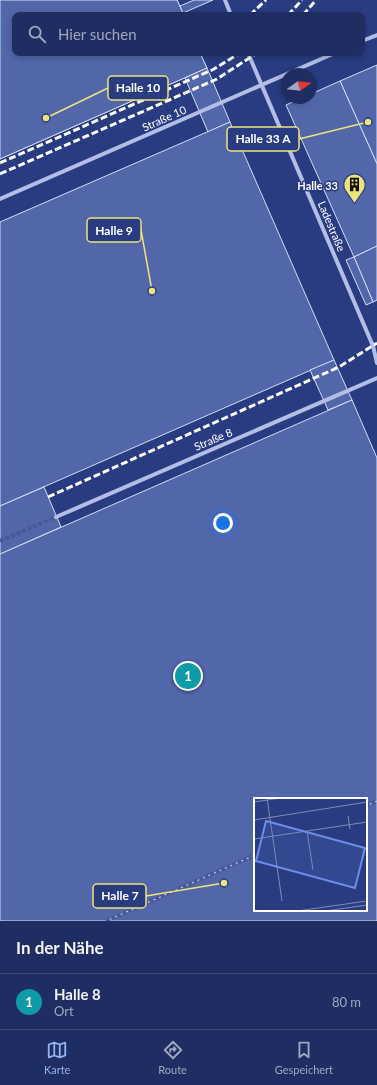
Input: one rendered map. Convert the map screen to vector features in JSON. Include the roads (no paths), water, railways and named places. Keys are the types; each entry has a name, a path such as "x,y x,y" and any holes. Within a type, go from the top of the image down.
{"street":[{"path":"225,0 230,12"},
{"path":"365,40 377,35"},
{"name":"Ladestraße","path":"249,56 373,346 377,363"},
{"name":"Straße 10","path":"0,199 328,56"},
{"name":"Straße 8","path":"56,517 377,378"}],"tunnel":[{"path":"0,541 56,517"},
{"path":"367,806 377,801"},
{"path":"106,921 254,855"}],"railway":[{"path":"253,12 266,0"},
{"path":"291,12 302,0"},
{"path":"306,12 316,0"},
{"path":"0,163 214,69 235,56"},
{"path":"0,174 217,79 252,56"},
{"path":"48,497 339,367 377,343"}],"place":[{"name":"Halle 10","path":"46,118"},
{"name":"Halle 33 A","path":"368,122"},
{"name":"Halle 33","path":"354,204"},
{"name":"Halle 9","path":"152,291"},
{"name":"Halle 8","path":"188,676"},
{"name":"Halle 7","path":"224,883"}]}
